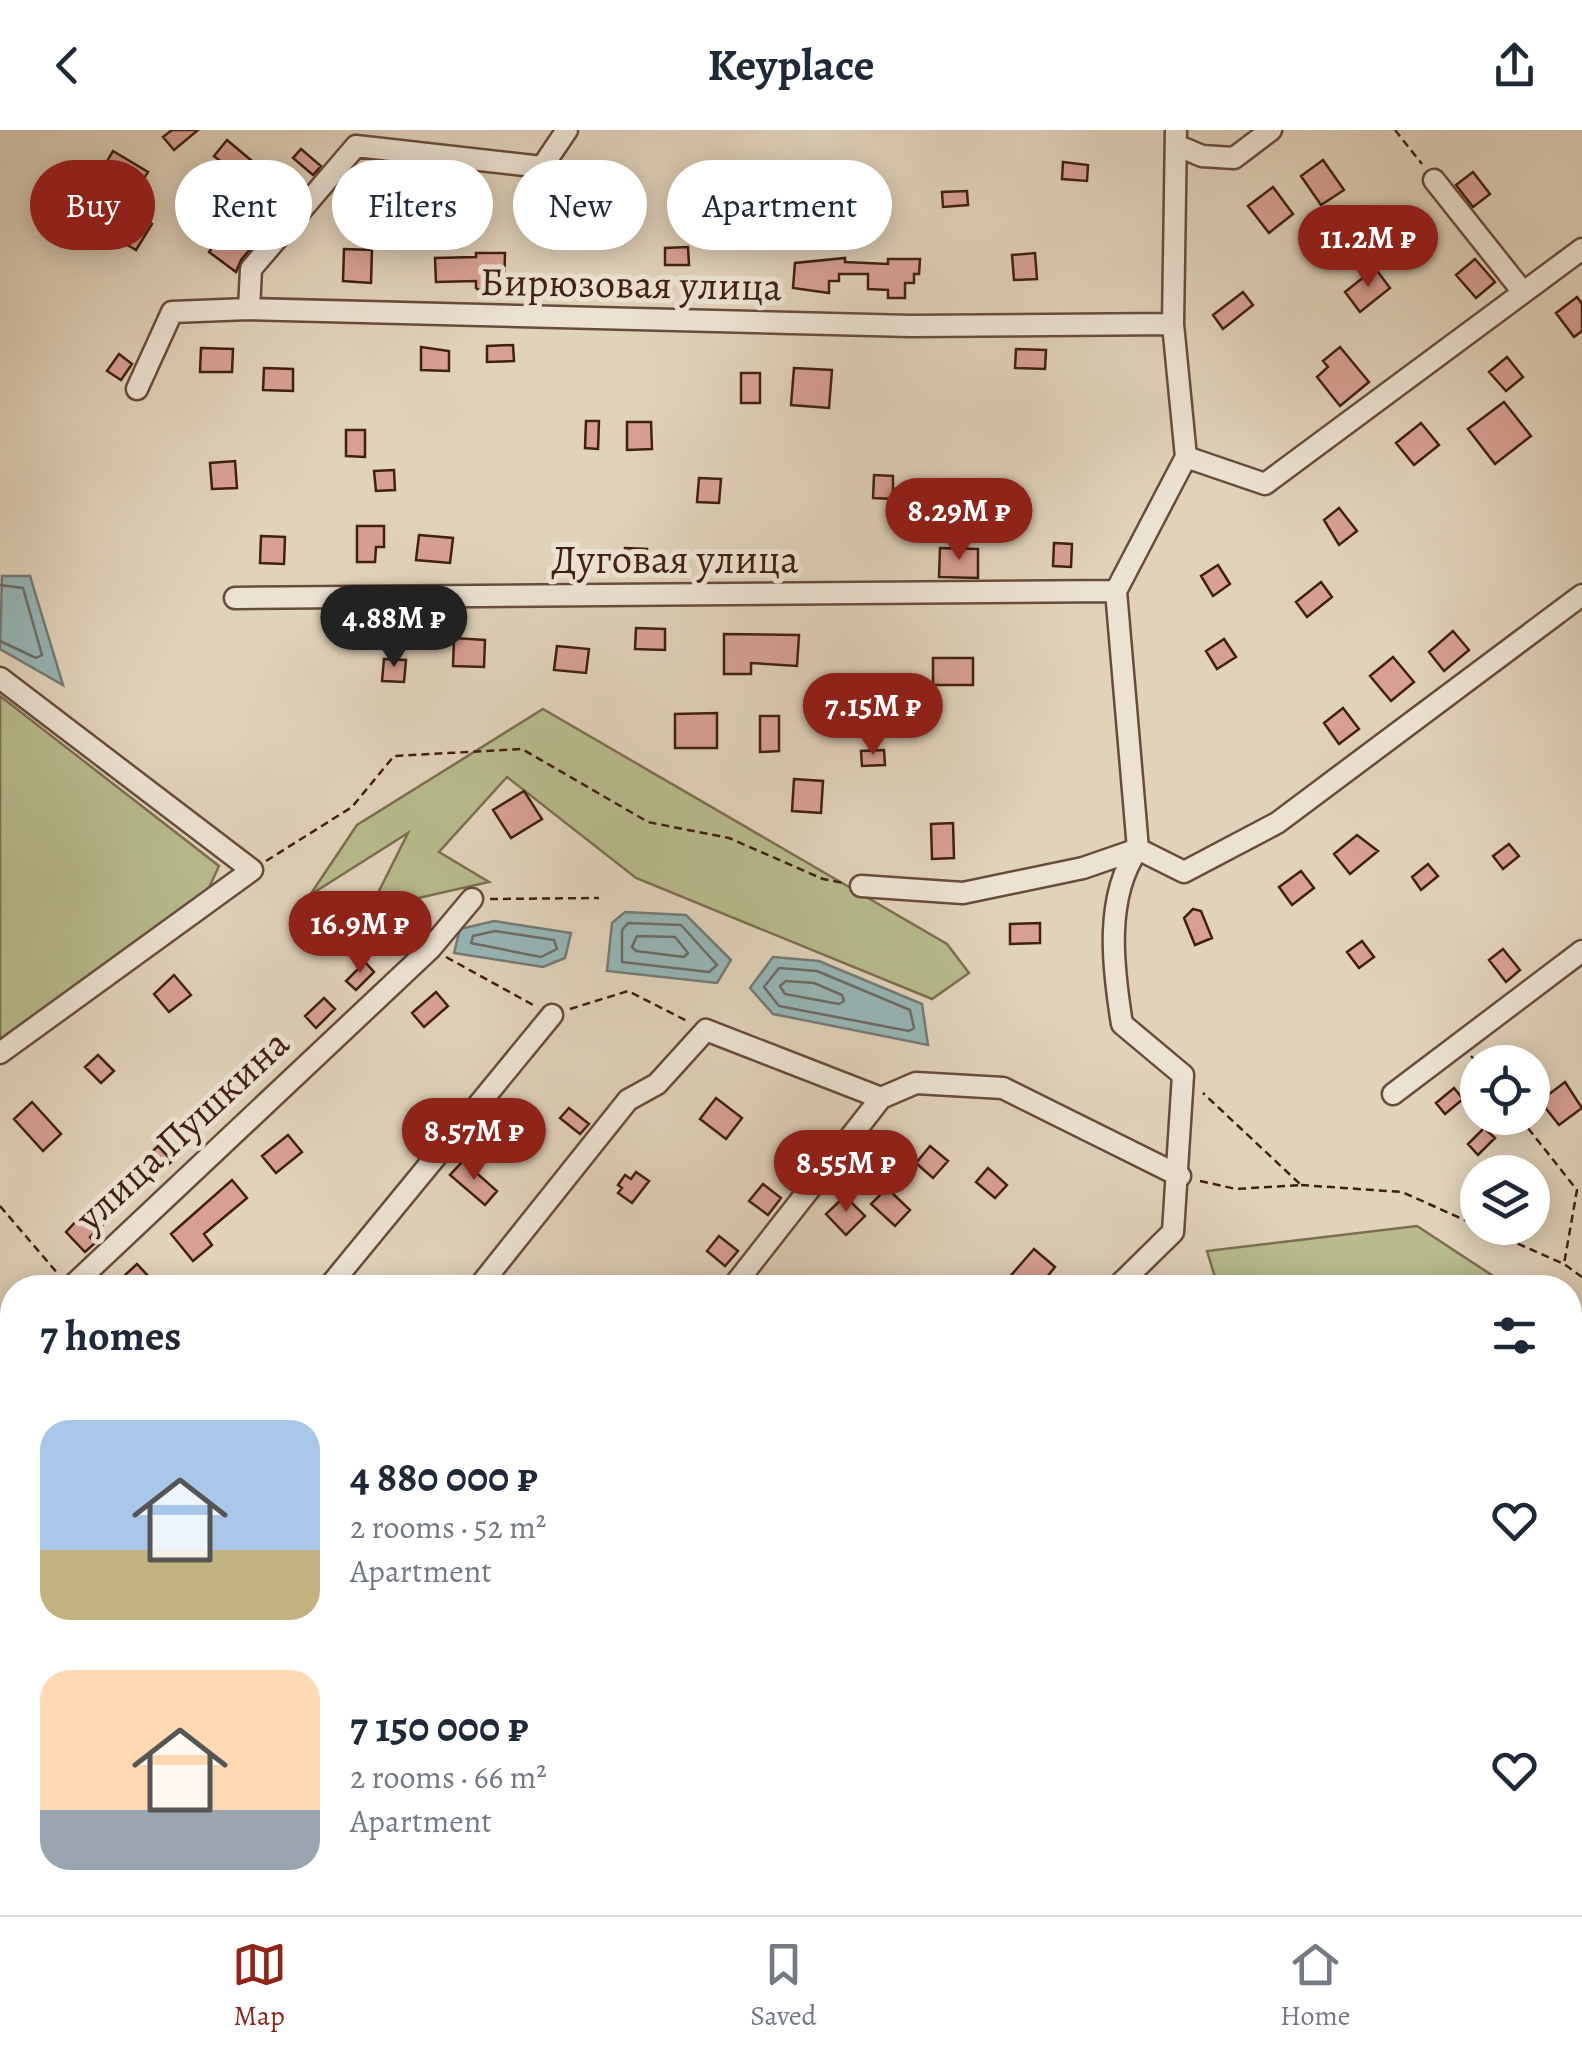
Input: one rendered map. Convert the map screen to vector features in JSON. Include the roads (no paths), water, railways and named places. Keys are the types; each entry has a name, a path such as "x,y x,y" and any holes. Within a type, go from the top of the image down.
{"street":[{"path":"249,309 251,269 356,146 542,168 567,130"},
{"path":"1176,138 1202,156 1234,158 1271,130"},
{"path":"1129,1275 1174,1232 1180,1176 1183,1075 1122,1024 1112,964 1123,871 1138,850 1116,591 1186,457 1173,324 1176,138"},
{"path":"1434,180 1523,292"},
{"path":"1186,457 1265,484 1582,250"},
{"name":"Бирюзовая улица","path":"137,389 172,312 249,309 911,326 1173,324"},
{"name":"Дуговая улица","path":"235,598 1116,591"},
{"path":"861,886 963,894 1083,868 1138,850 1184,872 1277,823 1582,595"},
{"path":"0,678 252,870 0,1053"},
{"name":"улица Пушкина","path":"83,1275 430,949 472,899"},
{"path":"1392,1094 1582,951"},
{"path":"339,1275 552,1015"},
{"path":"488,1275 628,1100 657,1084 706,1030 880,1098"},
{"path":"742,1275 880,1098 916,1083 1003,1088 1180,1176"}],"water":[{"path":"2,576 30,576 63,685 0,649"},
{"path":"625,912 686,915 731,960 717,983 607,971 612,923"},
{"path":"494,921 571,933 565,958 543,967 454,953 460,929"},
{"path":"773,957 819,961 922,1004 928,1045 773,1014 750,988"}]}
